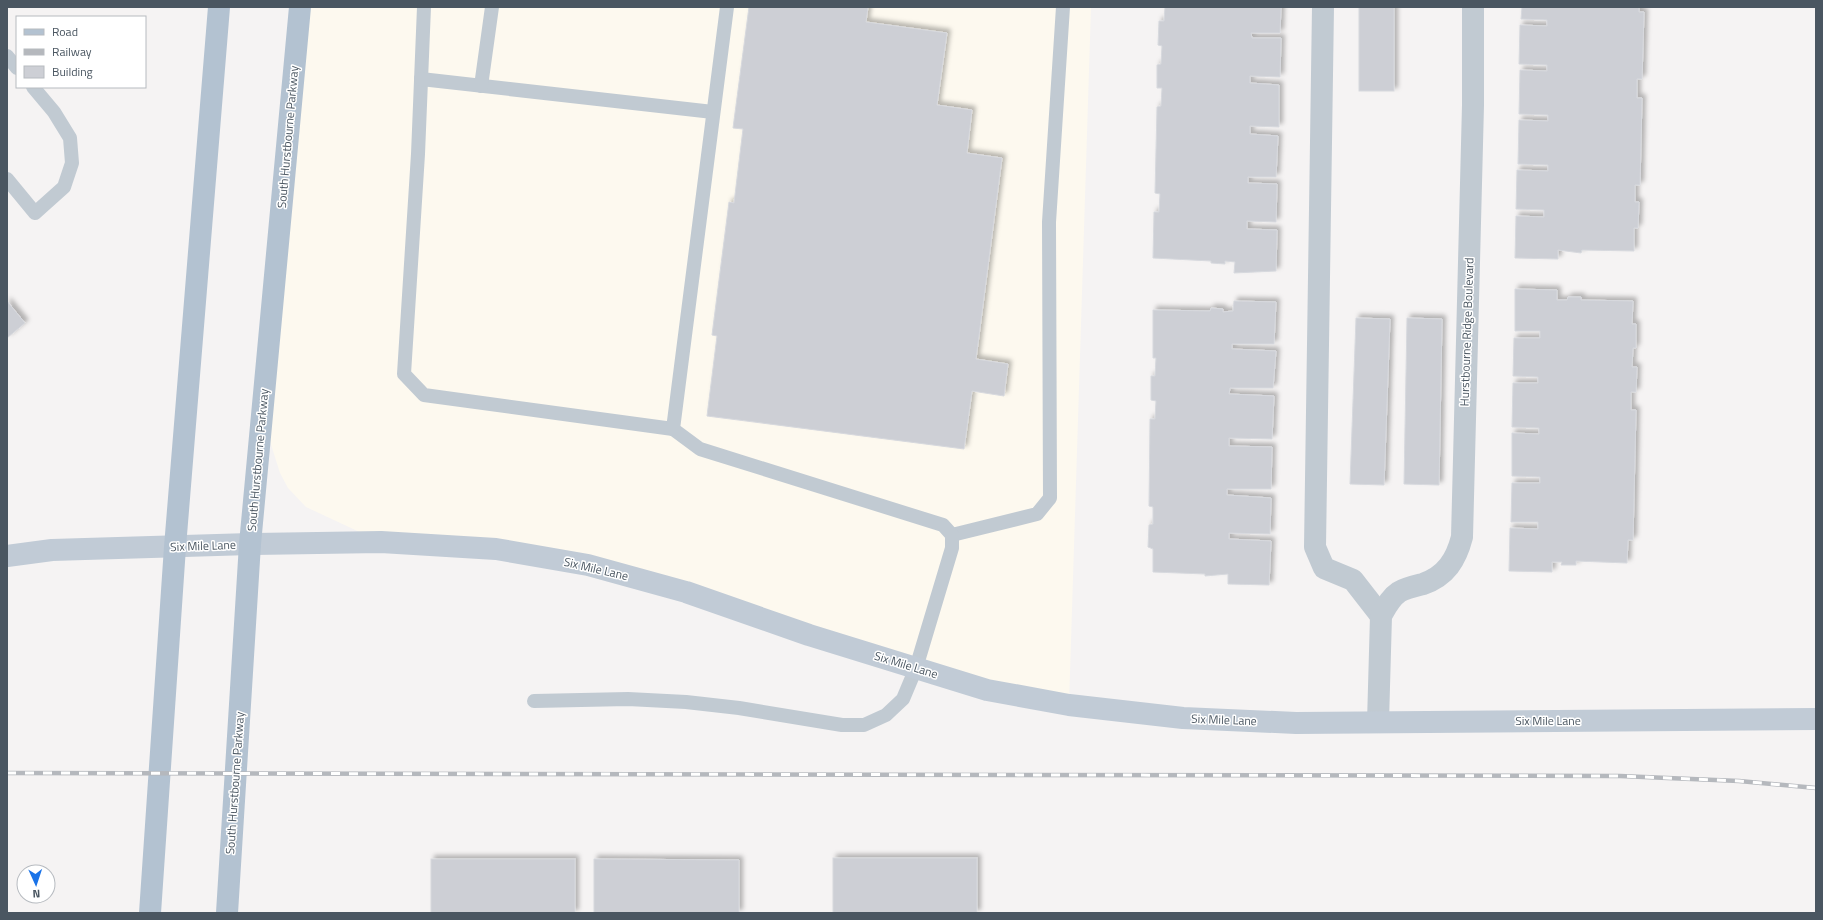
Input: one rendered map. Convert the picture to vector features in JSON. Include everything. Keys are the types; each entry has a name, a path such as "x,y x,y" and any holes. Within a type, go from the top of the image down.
{"main road":[{"path":"150,913 175,547 218,7"},
{"name":"South Hurstbourne Parkway","path":"227,913 250,544 300,7"}],"street":[{"path":"1322,7 1315,547 1324,568 1354,580 1381,616"},
{"name":"Hurstbourne Ridge Boulevard","path":"1378,722 1381,616 1388,602 1400,591 1432,581 1447,569 1458,553 1462,537 1473,105 1473,7"},
{"name":"Six Mile Lane","path":"7,556 52,550 250,544 381,542 488,548 573,563 686,592 809,635 988,690 1043,701 1111,711 1183,718 1296,723 1816,719"}],"lane":[{"path":"424,7 404,374 424,396 673,429 700,450 943,525 952,535 952,548 916,668 903,699 886,715 864,725 842,725 739,708 686,702 628,698 534,701"},
{"path":"481,86 492,7"},
{"path":"673,429 727,7"},
{"path":"952,535 1037,514 1050,498 1050,222 1063,7"},
{"path":"7,56 16,67"},
{"path":"421,79 713,112"},
{"path":"7,179 35,213 64,187 72,164 70,138 54,112 34,88"}],"shaded area":[{"path":"300,7 1091,7 1069,705 588,565 381,542 306,507 288,488 280,473 262,416"}],"building":[{"path":"749,7 868,7 866,22 947,33 937,105 972,110 967,153 1002,158 976,359 1008,364 1004,396 972,391 964,449 707,416 717,336 712,335 729,202 734,203 743,129 733,128"},
{"path":"1165,7 1281,7 1280,33 1251,33 1252,38 1281,38 1280,77 1250,76 1250,83 1279,85 1279,127 1250,126 1250,134 1278,136 1276,177 1248,177 1248,183 1277,184 1276,222 1247,221 1247,229 1277,230 1276,271 1234,273 1235,262 1225,261 1225,264 1211,263 1211,261 1153,258 1154,212 1159,212 1160,194 1155,193 1157,107 1161,106 1162,88 1157,88 1157,65 1161,64 1162,46 1158,45 1159,21 1164,21"},
{"path":"1359,7 1394,7 1394,91 1359,91"},
{"path":"1522,7 1639,7 1639,12 1644,12 1642,79 1637,79 1637,98 1642,98 1640,185 1635,185 1635,202 1639,202 1638,228 1634,228 1634,251 1582,250 1581,253 1558,250 1558,259 1515,258 1516,216 1544,217 1544,210 1516,209 1517,170 1548,171 1548,165 1518,164 1519,120 1548,121 1548,115 1519,114 1520,70 1547,71 1547,65 1519,64 1520,25 1547,26 1547,20 1521,19"},
{"path":"1515,289 1557,290 1557,300 1567,300 1568,297 1581,297 1581,300 1633,301 1632,324 1636,324 1636,348 1633,348 1632,367 1637,367 1636,392 1631,392 1631,410 1636,410 1633,540 1628,540 1627,563 1576,561 1576,565 1561,565 1562,562 1552,562 1552,572 1509,571 1510,528 1538,529 1538,522 1511,522 1512,483 1540,483 1540,477 1512,476 1512,433 1539,434 1539,428 1512,427 1513,383 1538,383 1538,377 1513,376 1514,338 1540,338 1540,331 1515,331"},
{"path":"7,301 25,323 7,338"},
{"path":"1234,301 1276,302 1274,344 1232,344 1232,349 1276,351 1273,388 1230,388 1229,394 1274,396 1272,439 1229,438 1229,446 1272,447 1271,489 1227,489 1227,495 1271,498 1270,534 1229,533 1229,539 1271,541 1269,585 1228,584 1228,574 1205,576 1205,574 1153,572 1153,549 1148,547 1149,525 1153,524 1153,507 1149,506 1150,419 1155,419 1156,401 1151,400 1151,376 1155,376 1156,358 1153,358 1153,310 1210,311 1211,308 1223,309 1223,312 1233,311"},
{"path":"1356,318 1390,319 1384,485 1350,484"},
{"path":"1407,318 1442,319 1439,485 1404,484"},
{"path":"833,858 977,858 977,913 833,913"},
{"path":"431,859 575,859 575,913 431,913"},
{"path":"594,859 739,860 739,913 594,913"}],"railway":[{"path":"7,773 1620,776 1739,781 1816,788"}]}
